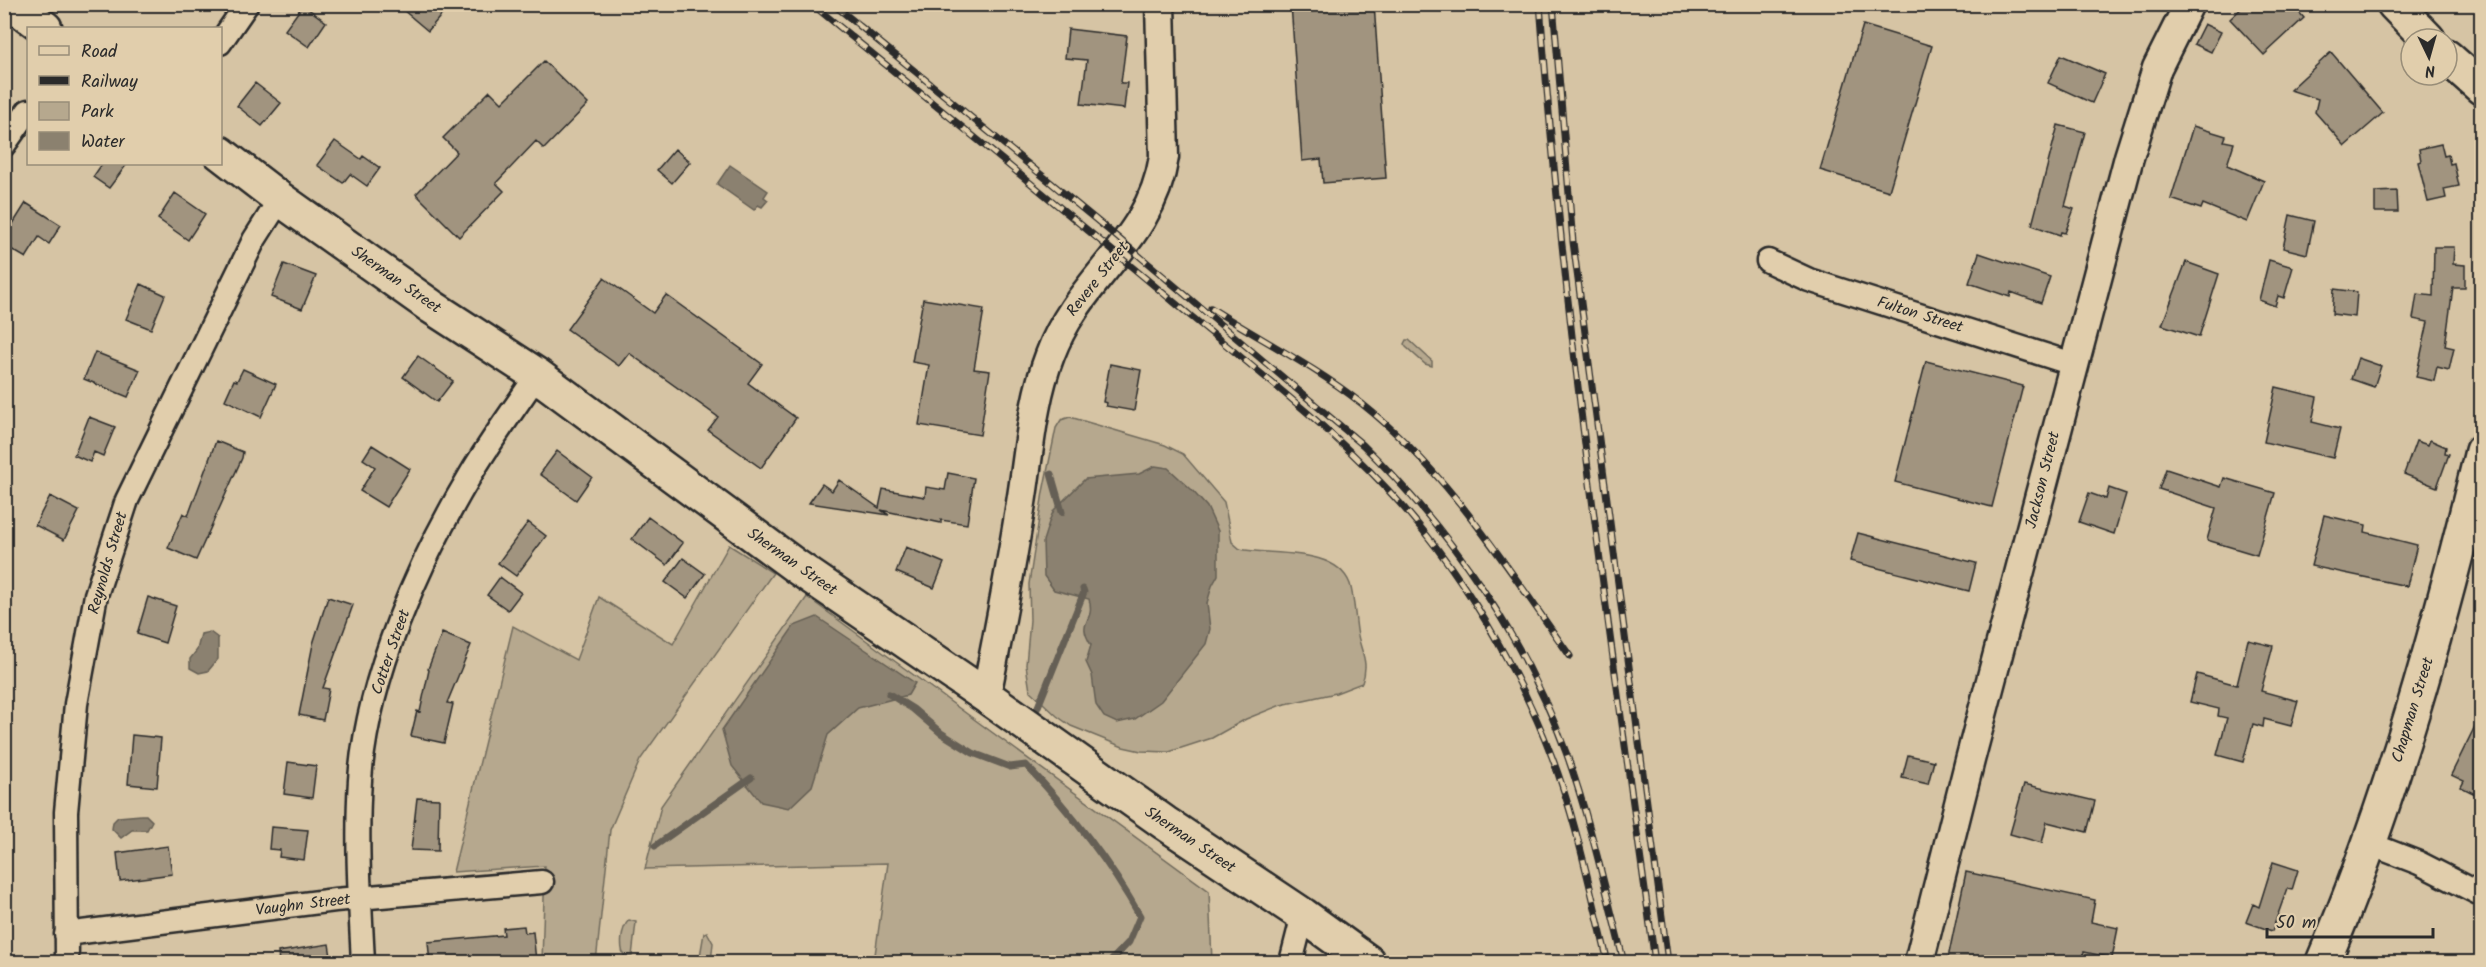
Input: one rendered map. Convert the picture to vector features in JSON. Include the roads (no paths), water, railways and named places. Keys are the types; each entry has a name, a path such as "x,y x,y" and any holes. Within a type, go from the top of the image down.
{"main road":[{"path":"12,4 44,27"},
{"path":"2394,4 2416,27"},
{"path":"2459,68 2481,88"},
{"name":"Sherman Street","path":"222,155 280,199 432,307 537,375 797,567 986,696 1165,824 1303,915 1368,963"},
{"name":"Chapman Street","path":"2323,963 2370,844 2403,745 2481,451"}],"street":[{"path":"222,40 247,4"},
{"name":"Revere Street","path":"986,696 1014,551 1033,428 1049,356 1062,325 1078,301 1122,250 1150,207 1161,176 1164,157 1160,4"},
{"name":"Jackson Street","path":"1919,963 2073,364 2144,106 2157,68 2189,4"},
{"path":"4,145 27,112"},
{"name":"Reynolds Street","path":"67,963 66,812 75,715 96,595 127,500 254,240 280,199"},
{"name":"Fulton Street","path":"1768,261 1809,280 2073,364"},
{"name":"Cotter Street","path":"363,963 360,898 360,779 371,712 388,651 426,559 471,473 537,375"},
{"path":"2370,844 2419,863 2481,895"},
{"name":"Vaughn Street","path":"66,934 360,898 542,882"},
{"path":"1291,963 1303,915"}],"water":[{"path":"730,165 768,191 764,197 768,200 762,207 758,205 754,210 717,184"},
{"path":"1155,466 1168,468 1207,507 1218,531 1218,575 1207,603 1210,629 1206,644 1161,701 1135,719 1117,723 1104,717 1096,705 1092,675 1086,662 1091,645 1085,630 1090,613 1089,599 1054,590 1044,576 1043,541 1054,510 1085,479 1139,474"},
{"path":"817,617 915,683 908,695 858,708 828,735 812,786 789,808 761,802 732,766 722,730 794,626"},
{"path":"210,632 218,638 218,659 208,671 199,673 190,668 190,659 197,650 201,634"},
{"path":"146,815 152,821 147,830 132,830 121,838 112,829 113,822 118,817"}],"waterway":[{"path":"1051,474 1062,512"},
{"path":"1037,709 1084,592 1083,589"},
{"path":"889,694 913,709 941,733 973,753 1010,767 1026,765 1073,818 1102,856 1140,916 1129,942 1110,962"},
{"path":"655,846 751,778"}],"railway":[{"path":"812,4 1284,393 1338,440 1419,525 1447,562 1485,621 1512,669 1540,727 1569,807 1608,962"},
{"path":"833,4 1111,232 1363,445 1427,514 1483,589 1530,669 1550,712 1584,806 1624,962"},
{"path":"1540,4 1575,364 1655,962"},
{"path":"1553,4 1573,242 1668,962"},
{"path":"1211,308 1325,377 1361,403 1392,430 1448,489 1474,522 1570,656"}]}
